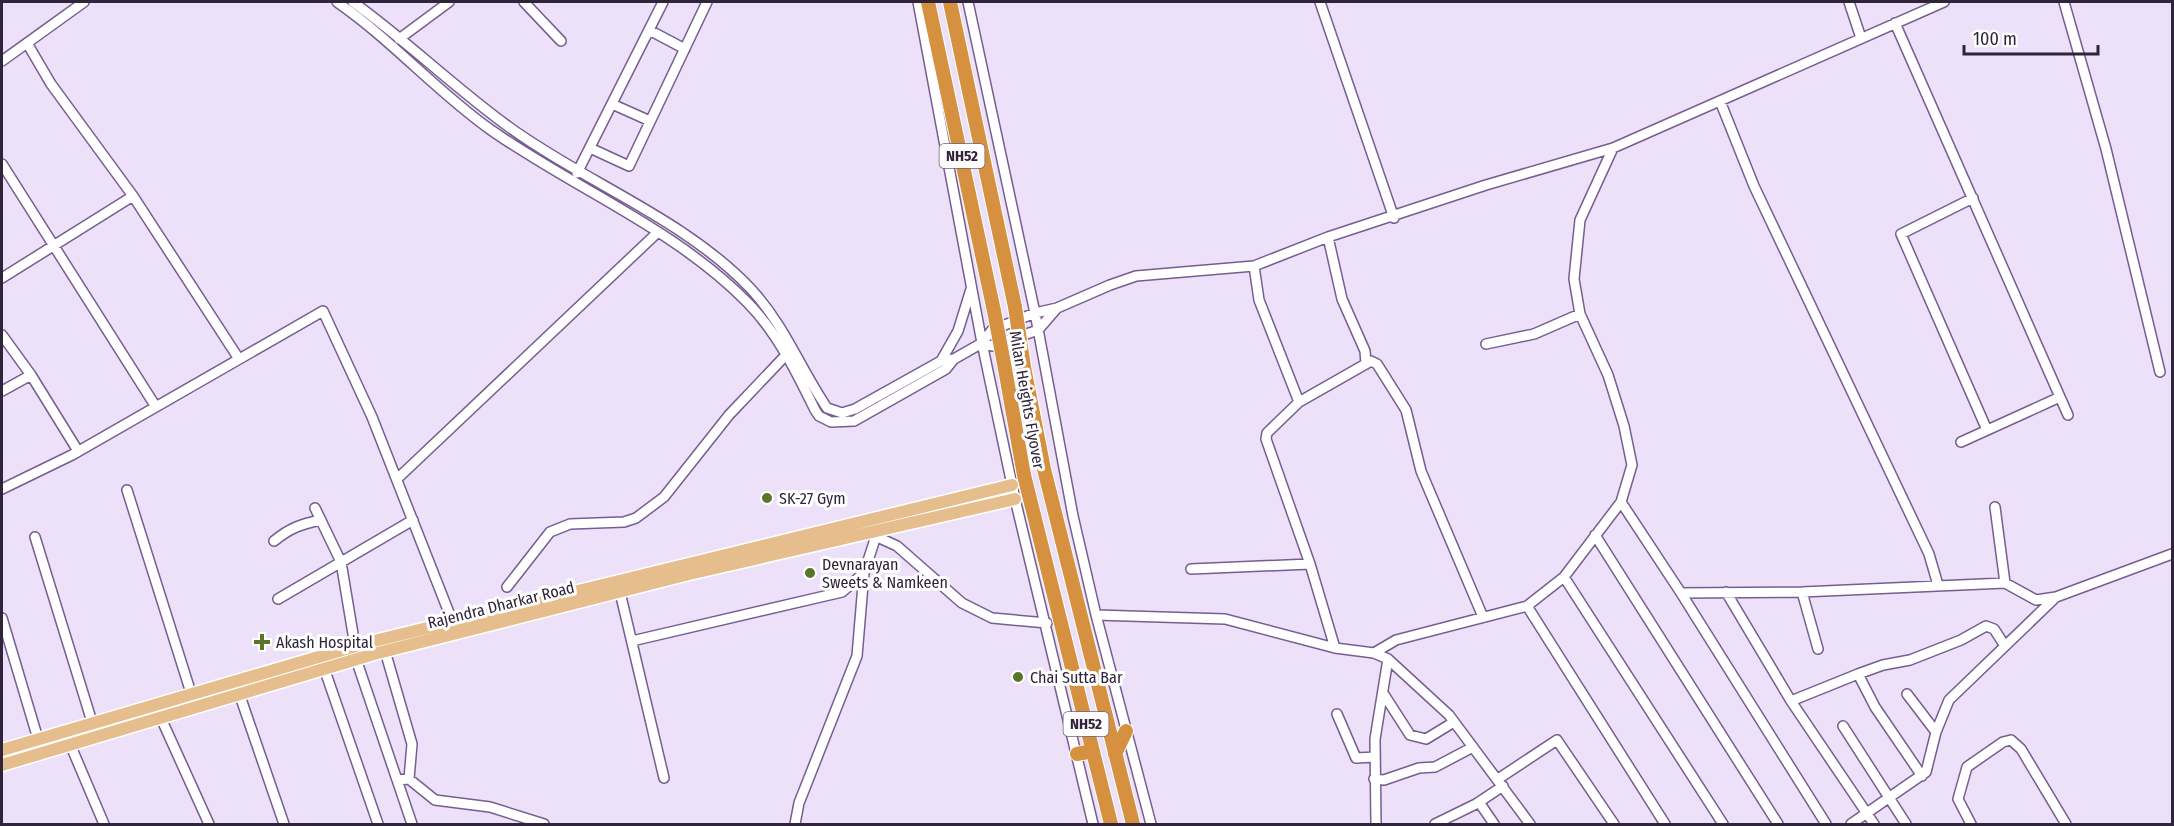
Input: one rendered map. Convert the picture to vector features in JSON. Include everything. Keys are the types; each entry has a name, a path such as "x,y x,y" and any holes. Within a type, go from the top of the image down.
{"highway":[{"name":"Milan Heights Flyover","path":"928,2 994,311 1024,476 1111,825"},
{"name":"Milan Heights Flyover","path":"950,2 1015,307 1044,469 1115,754"},
{"path":"1115,754 1126,731"},
{"path":"1077,754 1093,751"},
{"name":"NH52","path":"1115,754 1133,825"}],"main road":[{"name":"Rajendra Dharkar Road","path":"869,530 1012,485"},
{"name":"Rajendra Dharkar Road","path":"2,765 239,693 355,646 454,627 618,586 1015,499"},
{"name":"Rajendra Dharkar Road","path":"2,750 191,693 300,668 324,668 385,651 454,627"}],"street":[{"path":"2,61 84,2"},
{"path":"337,2 392,45 490,129 657,233 717,275 748,303 786,355 819,416 831,422 854,421 881,408 946,369 954,359 982,343 992,330 1035,313 1057,308 1136,276 1254,266 1328,237 1394,218 1486,185 1613,148 1944,2"},
{"path":"353,2 402,37 510,128 710,253 751,289 791,341 827,408 842,413 855,409 940,361 954,359"},
{"path":"392,45 449,2"},
{"path":"524,2 561,41"},
{"path":"573,180 663,2"},
{"path":"590,148 629,166 707,2"},
{"path":"918,2 982,343 1012,485 1047,623 1093,825"},
{"path":"968,2 1035,313 1073,516 1096,615 1151,825"},
{"path":"1320,2 1394,218"},
{"path":"1849,2 1861,38"},
{"path":"2064,2 2106,149 2160,372"},
{"path":"1895,23 2068,415"},
{"path":"649,30 685,49"},
{"path":"27,42 51,84 133,196 239,359"},
{"path":"454,98 461,89"},
{"path":"1720,101 1754,186 1929,554 1938,585"},
{"path":"612,104 650,121"},
{"path":"1374,653 1396,640 1527,606 1564,577 1621,502 1632,465 1624,426 1608,375 1580,314 1574,279 1580,220 1613,148"},
{"path":"2,164 156,406"},
{"path":"2,278 133,196"},
{"path":"1973,198 1901,234 1987,430"},
{"path":"643,224 649,213"},
{"path":"397,479 657,233"},
{"path":"1328,237 1342,299 1365,351 1366,364"},
{"path":"1254,266 1262,308 1299,402"},
{"path":"940,361 958,332 972,286"},
{"path":"982,343 992,346 1038,330 1057,308"},
{"path":"2,489 78,451 323,311 397,479 454,627"},
{"path":"1486,344 1534,334 1580,314"},
{"path":"2,335 31,375 78,451"},
{"path":"507,587 550,532 570,524 624,522 636,518 664,497 729,415 765,374 786,355"},
{"path":"1335,648 1310,564 1266,439 1267,433 1299,402 1375,361 1406,410 1421,471 1483,617"},
{"path":"2,391 31,375"},
{"path":"1961,441 2060,397"},
{"path":"128,490 191,693"},
{"path":"1621,502 1681,593 1826,825"},
{"path":"1995,507 2005,583"},
{"path":"315,508 341,562 355,646"},
{"path":"274,541 293,526 321,520"},
{"path":"278,599 413,520"},
{"path":"795,825 799,803 857,656 869,530 897,546 962,603 992,618 1047,623"},
{"path":"1595,535 1778,825"},
{"path":"35,537 92,722"},
{"path":"1681,593 1802,592 2005,583 2036,600 2056,597 2172,555"},
{"path":"1191,569 1310,564"},
{"path":"632,641 842,592 864,573"},
{"path":"1564,577 1723,825"},
{"path":"618,586 664,778"},
{"path":"1726,592 1791,701 1874,825"},
{"path":"1802,592 1818,649"},
{"path":"1851,825 1926,772 1936,732 1949,700 2056,597"},
{"path":"1527,606 1665,825"},
{"path":"1096,615 1225,619 1335,648 1374,653 1388,659 1454,722 1501,782 1530,825"},
{"path":"2,618 38,739"},
{"path":"1791,701 1883,665 1910,660 1961,640 1986,626 1994,629 2005,646"},
{"path":"385,651 412,744 409,779"},
{"path":"356,659 412,825"},
{"path":"1376,825 1375,757 1388,659"},
{"path":"324,668 378,825"},
{"path":"1858,674 1875,707 1922,776"},
{"path":"239,693 284,825"},
{"path":"1383,693 1410,735 1426,739 1454,722"},
{"path":"1907,694 1936,732"},
{"path":"1337,714 1356,758 1375,757"},
{"path":"160,716 209,825"},
{"path":"1843,726 1906,825"},
{"path":"1435,825 1479,802 1501,782 1557,740 1614,825"},
{"path":"1971,825 1962,812 1958,799 1967,767 1974,760 2011,740 2021,749 2066,825"},
{"path":"70,744 104,825"},
{"path":"1374,779 1384,780 1419,768 1435,766 1473,747"},
{"path":"397,780 409,779 435,800 490,807 544,825"},
{"path":"1479,802 1494,825"}],"place":[{"name":"SK-27 Gym","path":"767,498"},
{"name":"Devnarayan Sweets & Namkeen","path":"810,573"},
{"name":"Akash Hospital","path":"262,642"},
{"name":"Chai Sutta Bar","path":"1018,677"}]}
